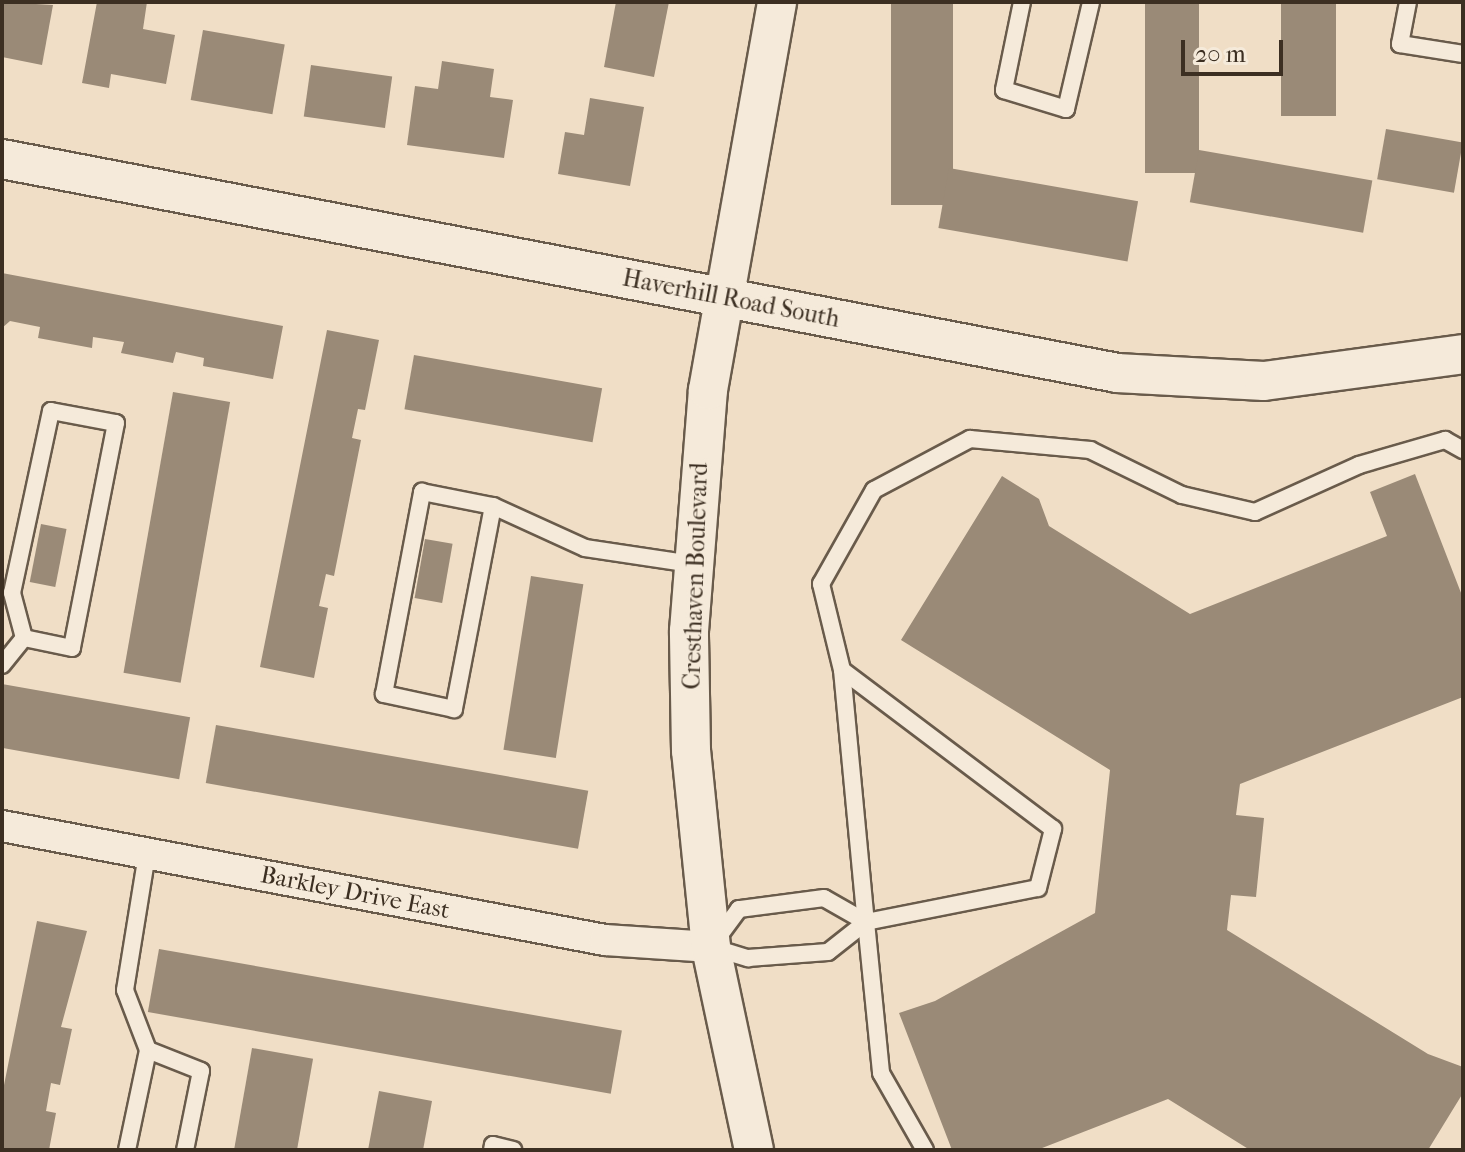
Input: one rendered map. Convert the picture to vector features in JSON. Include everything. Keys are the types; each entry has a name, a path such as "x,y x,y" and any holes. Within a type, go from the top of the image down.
{"street":[{"name":"Cresthaven Boulevard","path":"754,1150 711,947 691,751 692,564 723,297 777,2"},
{"name":"Haverhill Road South","path":"2,159 723,297 1175,379 1322,377 1463,354"},
{"name":"Barkley Drive East","path":"2,826 605,940 711,947"}],"lane":[{"path":"1022,2 1004,90 1066,109 1091,2"},
{"path":"1408,2 1400,44 1463,54"},
{"path":"51,411 116,423 72,648 24,638 12,593 51,411"},
{"path":"925,1150 881,1073 842,670 821,584 874,490 970,439 1090,450 1182,495 1255,512 1359,465 1445,440 1463,450"},
{"path":"493,506 454,709 384,694 422,492 493,506 585,548 692,564"},
{"path":"2,665 24,638"},
{"path":"842,670 1053,829 1038,888 866,922 828,952 748,958 711,947 739,909 824,898 866,922"},
{"path":"127,1150 148,1050 125,990 147,854"},
{"path":"148,1050 201,1071 185,1150"},
{"path":"492,1150 493,1145 513,1150"}],"building":[{"path":"2,2 53,5 42,65 2,57"},
{"path":"97,2 147,2 143,29 175,35 166,84 111,74 109,88 82,83"},
{"path":"616,2 669,2 654,77 604,67"},
{"path":"891,2 953,2 953,205 891,205"},
{"path":"1145,2 1199,2 1199,173 1145,173"},
{"path":"1281,2 1336,2 1336,116 1281,116"},
{"path":"203,30 285,44 272,114 191,100"},
{"path":"442,61 494,69 490,97 513,100 504,158 407,145 415,86 438,89"},
{"path":"311,65 392,76 385,128 304,116"},
{"path":"590,98 644,107 630,186 558,174 565,132 584,135"},
{"path":"1386,129 1463,143 1454,193 1377,179"},
{"path":"1199,150 1372,181 1363,233 1190,202"},
{"path":"949,168 1138,201 1127,261 938,228"},
{"path":"2,273 283,326 273,379 203,366 204,358 176,352 173,363 121,353 124,342 93,337 92,348 38,338 40,327 10,321 2,328"},
{"path":"327,330 379,340 365,410 358,409 352,438 361,440 334,576 326,574 319,606 328,608 314,678 260,667"},
{"path":"414,355 602,388 593,442 404,409"},
{"path":"173,392 230,402 181,683 124,673"},
{"path":"1415,474 1463,598 1463,697 1240,784 1236,815 1264,818 1256,897 1231,895 1227,930 1428,1054 1463,1067 1463,1093 1428,1150 1250,1150 1168,1099 1037,1150 952,1150 899,1013 935,1001 1095,913 1110,770 901,640 1002,476 1039,499 1049,526 1190,614 1387,536 1370,492"},
{"path":"41,524 67,529 55,587 30,582"},
{"path":"425,539 453,544 442,603 415,598"},
{"path":"531,576 583,584 556,758 503,750"},
{"path":"2,684 190,717 179,779 2,748"},
{"path":"216,725 588,791 578,849 206,783"},
{"path":"37,921 87,931 61,1027 72,1029 60,1085 51,1083 46,1111 56,1113 49,1150 2,1150 2,1095"},
{"path":"159,949 622,1031 611,1094 148,1012"},
{"path":"252,1048 313,1059 297,1150 234,1150"},
{"path":"379,1091 432,1101 423,1150 368,1150"}]}
